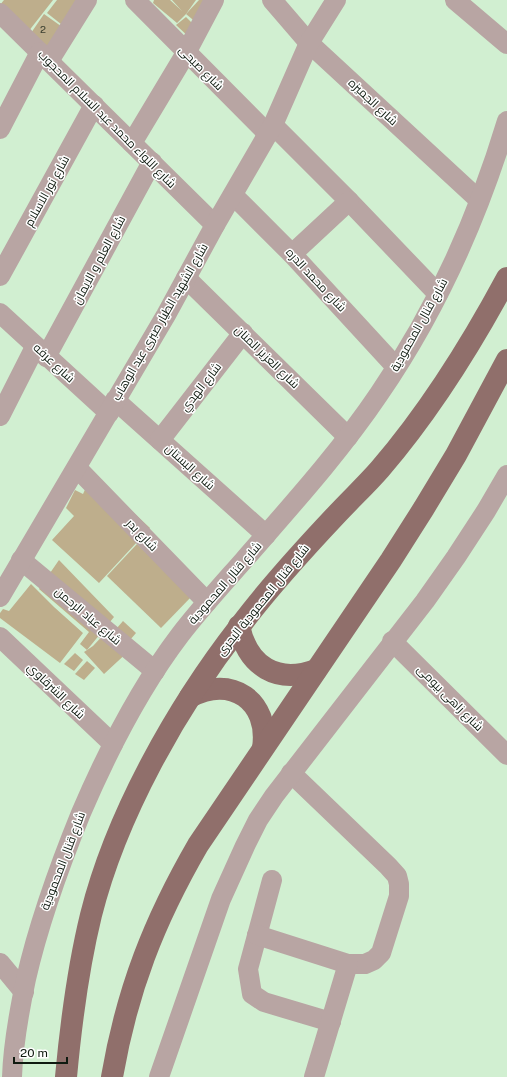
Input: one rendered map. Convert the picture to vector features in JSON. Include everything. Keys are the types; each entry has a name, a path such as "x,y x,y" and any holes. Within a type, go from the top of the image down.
{"main road":[{"name":"شارع قنال المحمودية البحرى","path":"66,1077 70,1034 83,952 91,914 102,876 116,839 162,743 190,697 239,626 304,549 380,470 417,423 483,322 507,278"},
{"path":"112,1077 124,1016 135,980 148,945 179,877 198,845 424,508 460,448 507,360"},
{"path":"239,626 247,651 266,669 278,674 291,676 316,670"},
{"path":"190,697 198,692 217,688 236,692 244,696 252,703 262,719 264,738 263,748"}],"street":[{"path":"0,129 45,57 87,0"},
{"name":"شارع صبحى","path":"135,0 186,52 349,201 438,294"},
{"path":"132,143 186,52 214,0"},
{"name":"شارع الجميزه","path":"272,0 309,42 479,200"},
{"name":"شارع الشهيد الطيار صبرى عبد الوهاب","path":"0,597 166,315 215,225 271,130 309,42 336,0"},
{"path":"455,0 507,44"},
{"name":"شارع اللواء محمد عبد السلام المحجوب","path":"0,13 215,225"},
{"name":"شارع نور الاسلام","path":"0,276 94,105"},
{"name":"شارع قنال المحمودية","path":"8,1063 33,952 57,873 88,796 113,744 155,671 180,636 207,602 266,535 348,437 381,391 418,331 438,294 467,232 507,121"},
{"name":"شارع العلم و الايمان","path":"0,416 41,352 152,162"},
{"name":"شارع محمد الدره","path":"233,195 292,254 396,367"},
{"path":"292,254 349,201"},
{"name":"شارع العزيز المنان","path":"186,278 348,437"},
{"name":"شارع عرفه","path":"0,313 41,352 112,407"},
{"name":"شارع الهدي","path":"160,440 243,333"},
{"name":"شارع البستان","path":"112,407 160,440 266,535"},
{"name":"شارع بدر","path":"77,468 207,602"},
{"path":"159,1077 221,899 232,872 258,820 291,773 392,641 425,601 486,511 507,475"},
{"name":"شارع عباد الرحمن","path":"21,560 155,671"},
{"name":"شارع الشرقاوي","path":"0,637 113,744"},
{"name":"شارع زاهى بيومى","path":"392,641 507,755"},
{"path":"257,935 348,964 364,964 374,960 381,953 399,896 397,876 291,773"},
{"path":"272,880 248,969 252,994 264,1002 331,1022"},
{"path":"0,963 24,992"},
{"path":"314,1077 348,964"}],"building":[{"path":"4,0 53,0 28,32 0,5"},
{"path":"57,0 81,0 66,28 47,13"},
{"path":"154,0 170,0 182,11 172,0 196,0 186,14 177,23 153,3"},
{"path":"199,0 213,0 198,24 186,14"},
{"path":"44,14 65,29 48,55 29,36"},
{"path":"186,17 197,28 191,39 176,25"},
{"path":"92,474 150,528 99,583 52,540 74,516 66,508 75,490 83,494"},
{"path":"137,544 192,596 161,628 107,576"},
{"path":"59,560 114,617 87,650 80,644 89,632 39,589"},
{"path":"31,584 83,633 60,663 0,618 0,613 3,609 9,611"},
{"path":"123,621 136,633 130,640 117,628"},
{"path":"111,627 131,649 104,674 84,652 93,646"},
{"path":"75,653 83,660 74,671 64,664"},
{"path":"87,661 95,668 84,680 75,674"}]}
